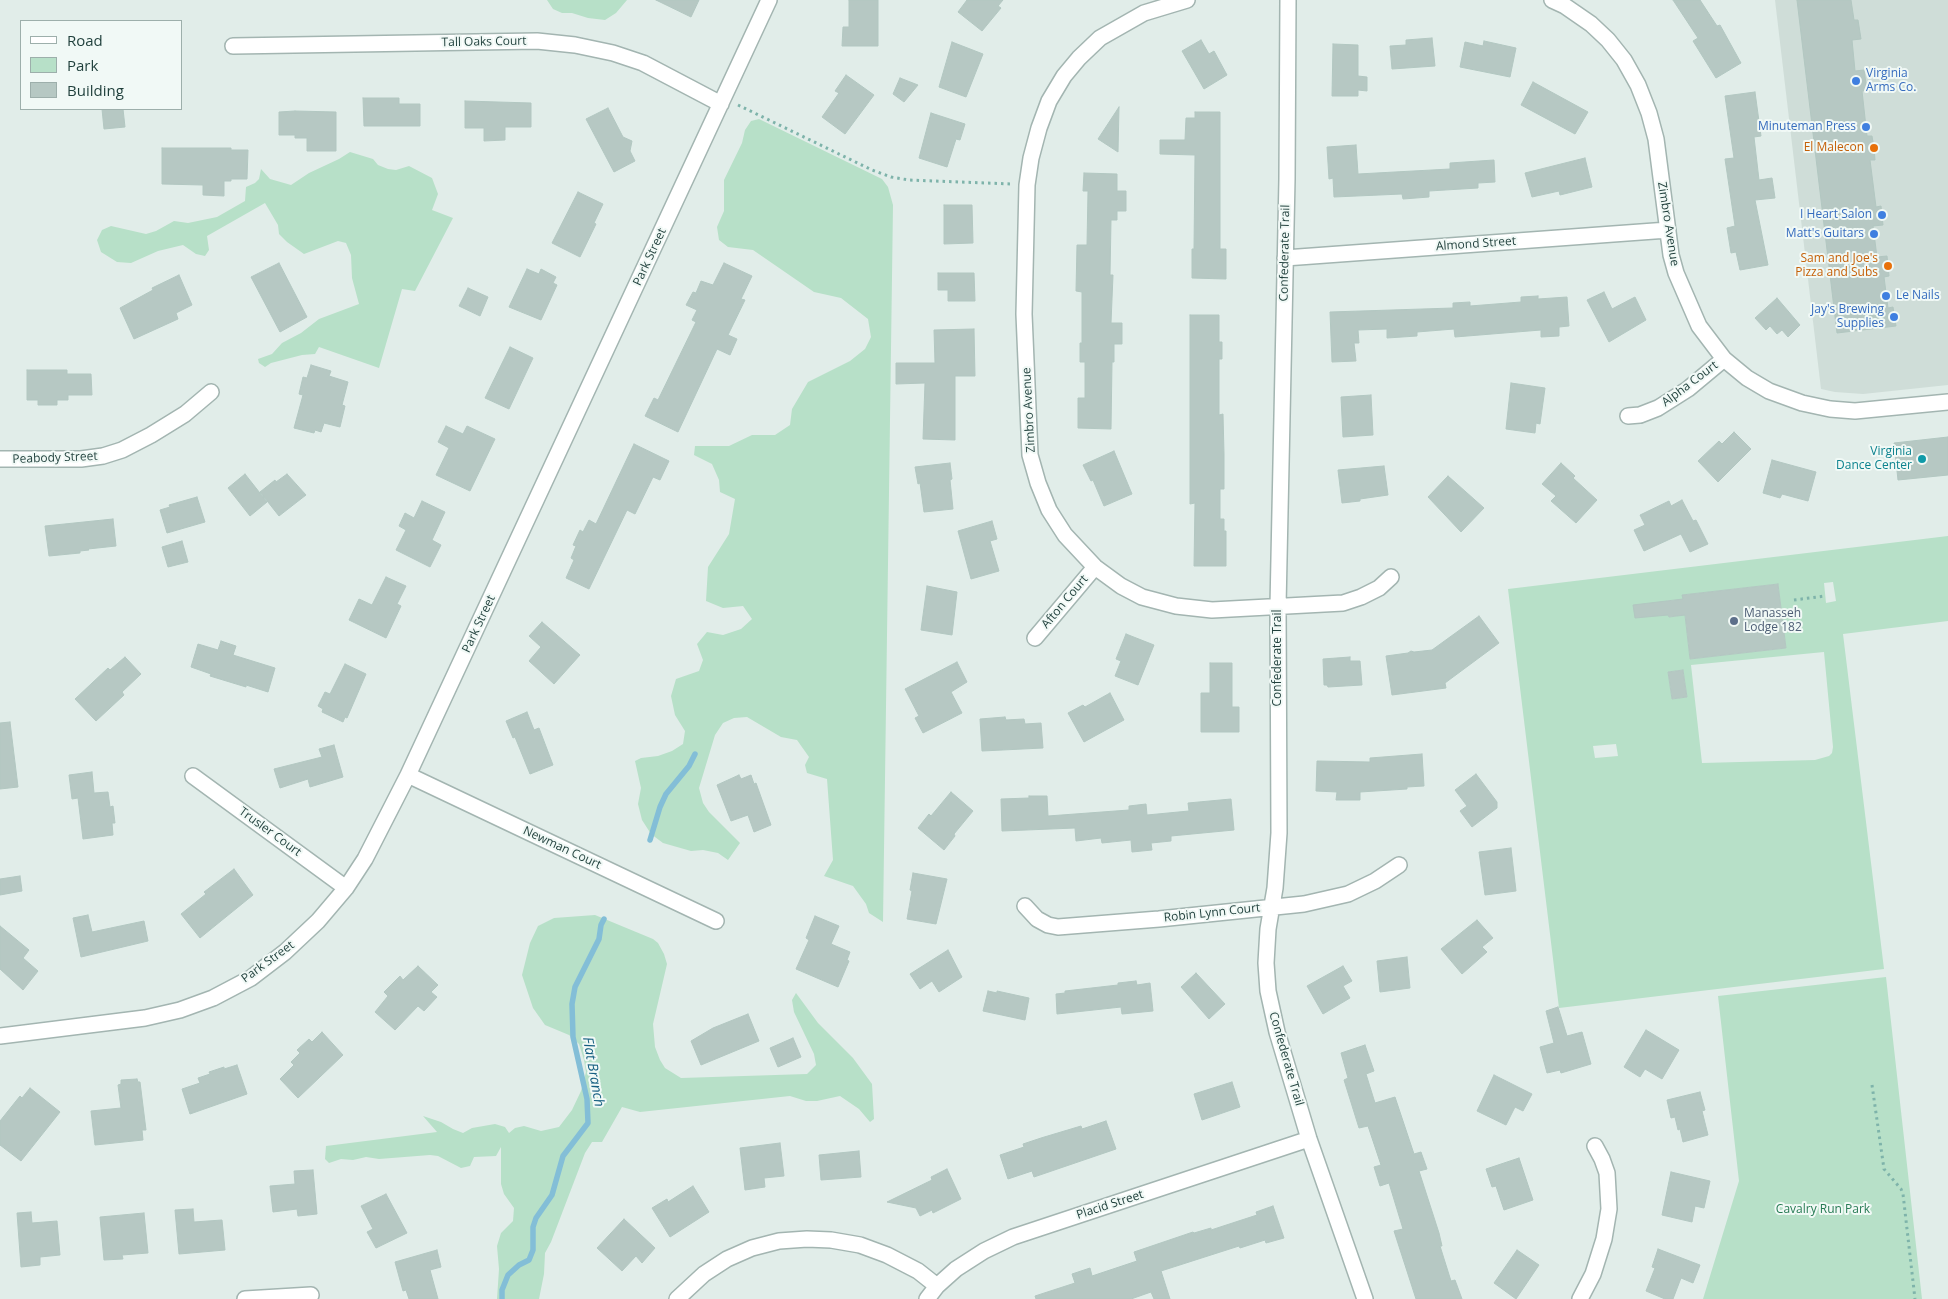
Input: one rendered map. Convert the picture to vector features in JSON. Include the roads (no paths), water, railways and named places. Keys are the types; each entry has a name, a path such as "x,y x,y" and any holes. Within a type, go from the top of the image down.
{"street":[{"name":"Park Street","path":"0,1036 145,1018 180,1010 213,998 251,978 285,952 318,921 346,888 365,859 408,775 769,0"},
{"name":"Zimbro Avenue","path":"1187,0 1144,13 1100,38 1064,76 1049,101 1038,128 1027,185 1024,314 1030,455 1038,483 1049,510 1065,535 1095,567 1121,586 1142,597 1176,606 1212,610 1343,602 1361,597 1379,588 1391,577"},
{"name":"Confederate Trail","path":"1288,0 1278,606 1279,833 1276,888 1268,929 1266,964 1272,1012 1309,1139 1365,1299"},
{"name":"Zimbro Avenue","path":"1552,0 1565,6 1591,24 1608,40 1624,60 1638,85 1649,113 1656,139 1671,256 1682,290 1699,326 1724,359 1747,378 1769,391 1802,403 1830,410 1855,411 1948,402"},
{"name":"Tall Oaks Court","path":"233,46 537,41 575,45 613,53 643,63 723,101"},
{"name":"Almond Street","path":"1285,258 1668,230"},
{"name":"Alpha Court","path":"1628,416 1658,408 1688,389 1724,359"},
{"name":"Peabody Street","path":"0,459 81,459 103,456 122,450 185,414 212,392"},
{"name":"Afton Court","path":"1035,638 1095,567"},
{"name":"Newman Court","path":"408,775 716,920"},
{"name":"Trusler Court","path":"193,776 346,888"},
{"name":"Robin Lynn Court","path":"1025,906 1037,919 1048,925 1058,927 1271,908 1321,901 1348,894 1375,882 1399,865"},
{"name":"Placid Street","path":"927,1299 937,1286 956,1269 984,1251 1013,1237 1309,1139"},
{"path":"1580,1299 1593,1274 1604,1239 1609,1208 1607,1173 1595,1146"},
{"path":"677,1299 704,1274 727,1259 752,1248 779,1241 807,1239 831,1240 860,1245 887,1255 918,1271 937,1286"},
{"path":"244,1299 311,1295"}],"waterway":[{"name":"Flat Branch","path":"650,840 666,794 689,766 695,754"},
{"name":"Flat Branch","path":"502,1299 502,1290 508,1275 519,1265 529,1260 533,1250 533,1227 536,1218 552,1195 563,1156 588,1123 587,1099 573,1037 572,1004 575,987 599,939 604,919"}],"place":[{"name":"Virginia Arms Co.","path":"1856,81"},
{"name":"Minuteman Press","path":"1866,127"},
{"name":"El Malecon","path":"1874,148"},
{"name":"I Heart Salon","path":"1882,215"},
{"name":"Matt's Guitars","path":"1874,234"},
{"name":"Sam and Joe's Pizza and Subs","path":"1888,266"},
{"name":"Le Nails","path":"1886,296"},
{"name":"Jay's Brewing Supplies","path":"1894,317"},
{"name":"Virginia Dance Center","path":"1922,459"},
{"name":"Manasseh Lodge 182","path":"1734,621"}],"park label":[{"name":"Cavalry Run Park","path":"1823,1210"}]}
